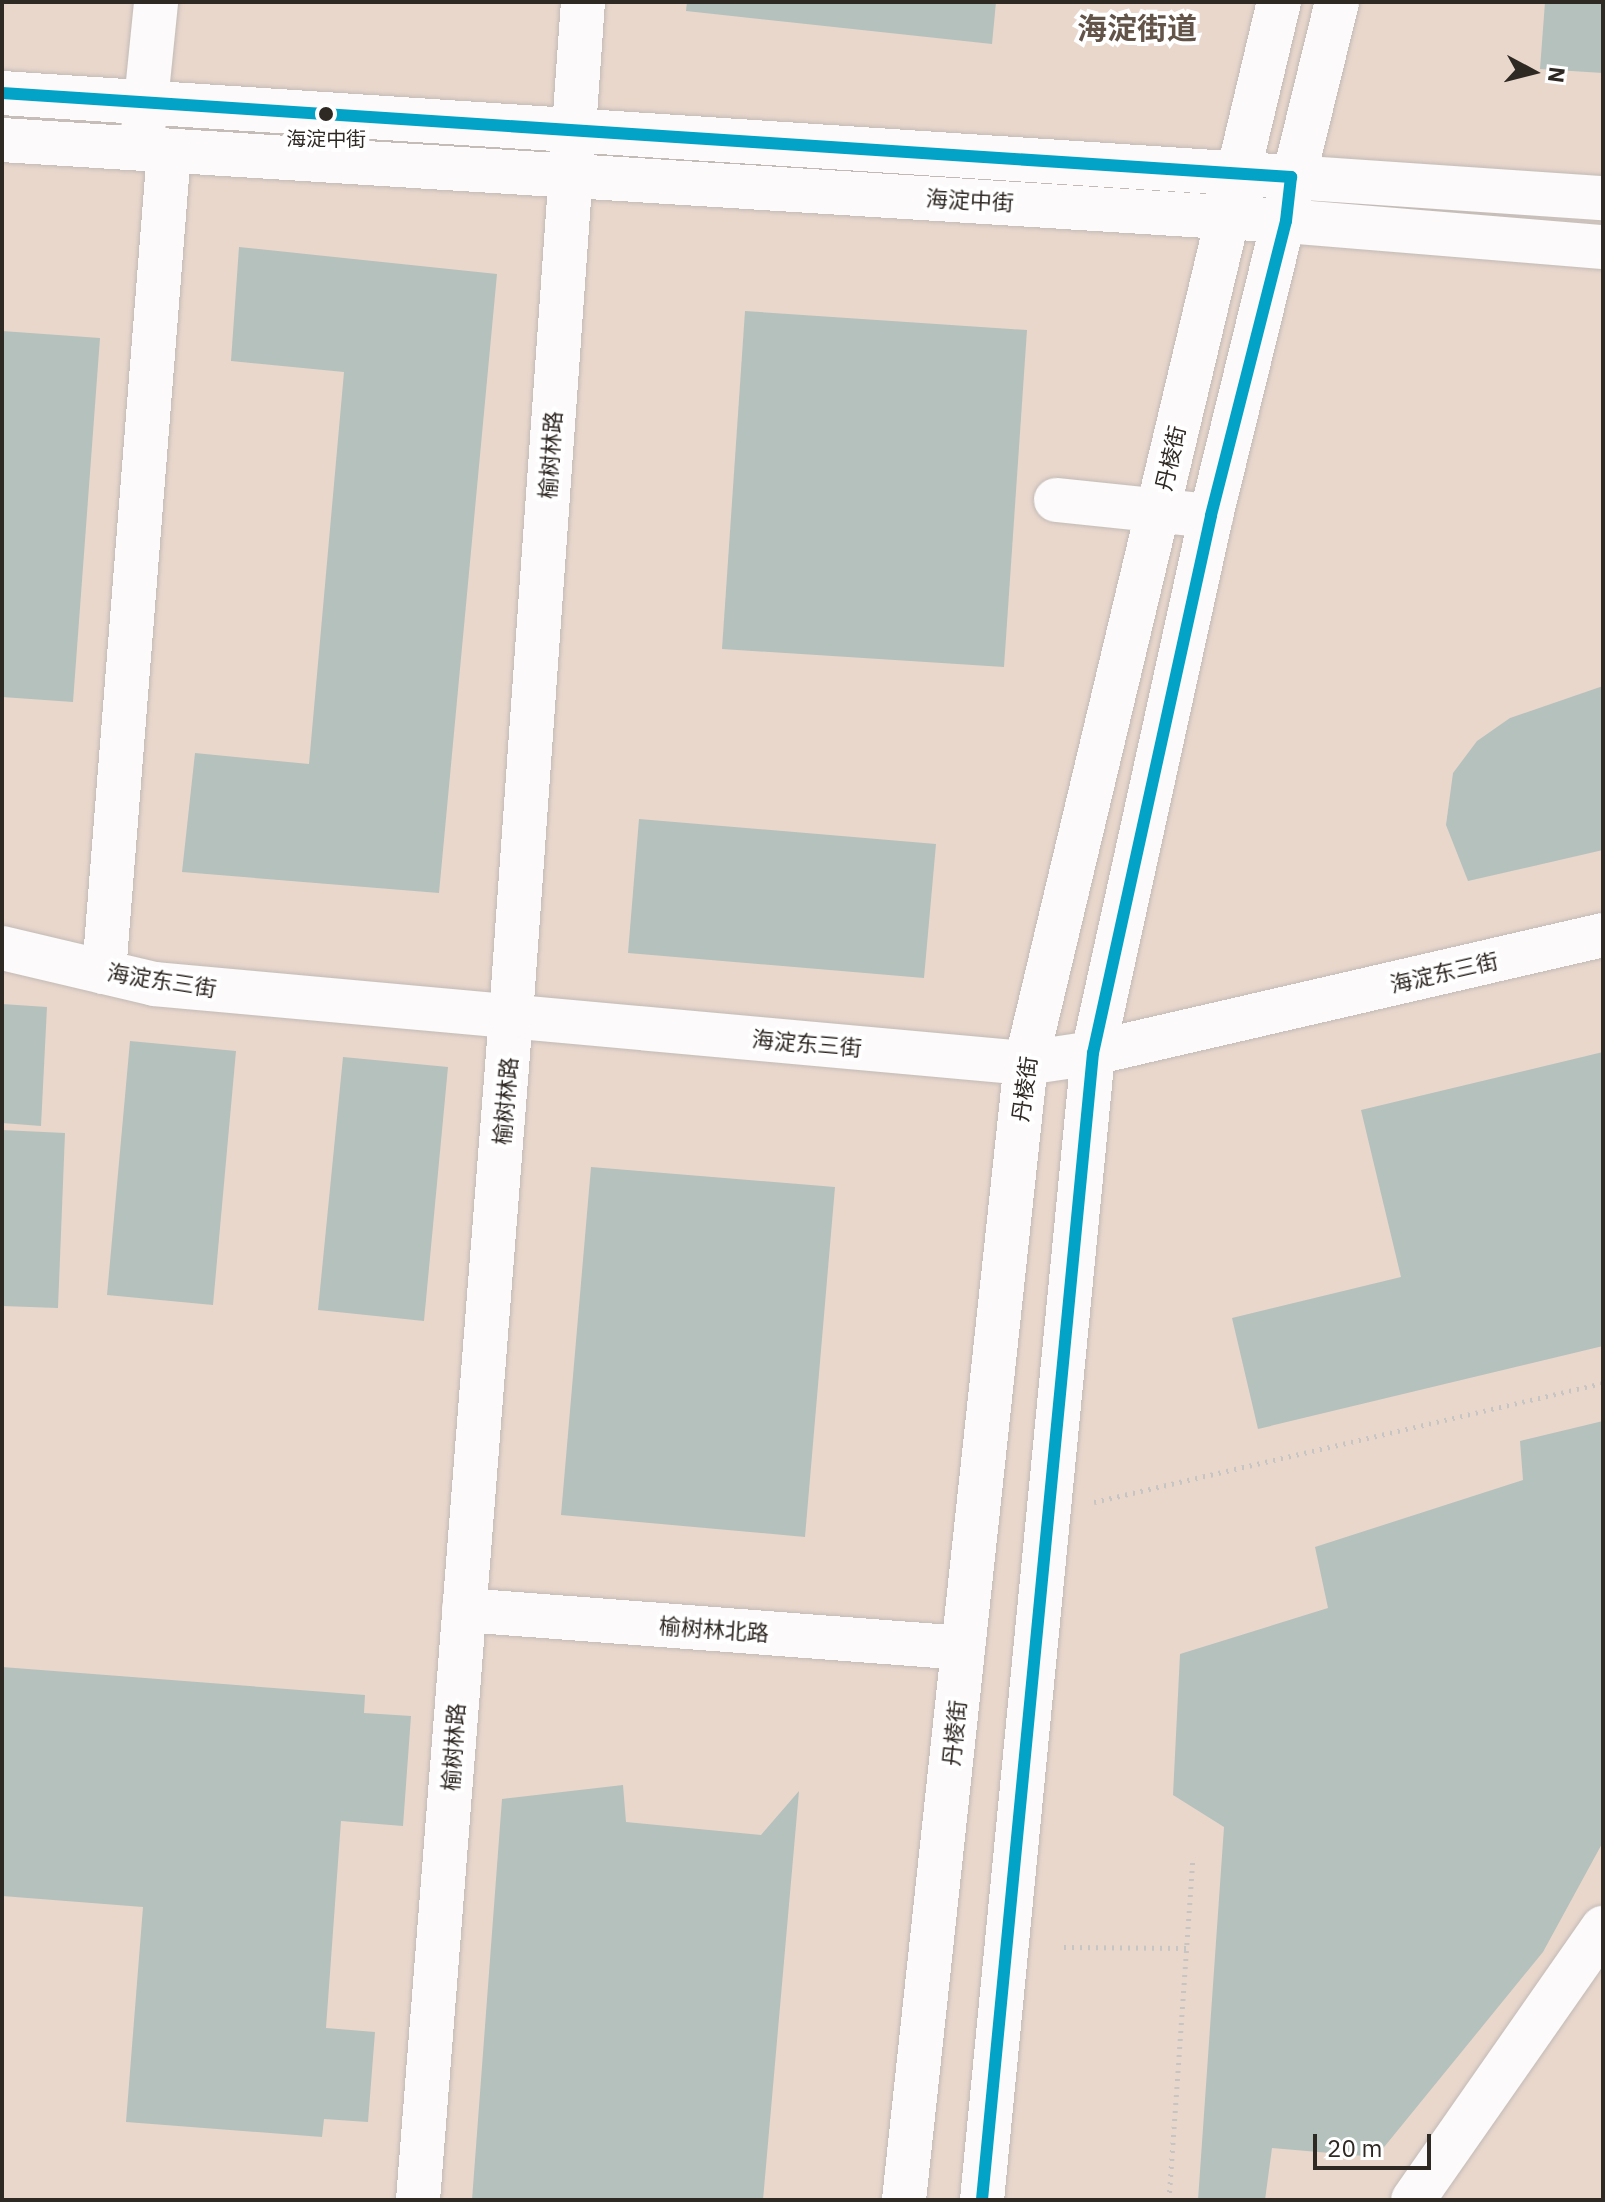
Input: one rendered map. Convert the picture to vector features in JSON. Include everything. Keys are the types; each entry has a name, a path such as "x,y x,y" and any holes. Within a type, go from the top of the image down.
{"street":[{"path":"104,972 155,150 146,102 156,2"},
{"name":"榆树林路","path":"418,2200 511,1016 583,2"},
{"name":"丹棱街","path":"904,2200 1026,1063 1279,2"},
{"path":"982,2200 1093,1053 1211,516 1286,221 1291,177 1337,2"},
{"name":"海淀中街","path":"2,93 573,131 1232,194 1286,221 1603,247"},
{"name":"海淀中街","path":"2,140 570,177 1232,194 1291,177 1603,198"},
{"path":"1056,500 1211,516"},
{"name":"海淀东三街","path":"2,948 154,984 1026,1063 1093,1053 1603,935"},
{"name":"榆树林北路","path":"464,1610 963,1648"},
{"path":"1413,2200 1603,1928"}],"path":[{"path":"1094,1502 1603,1383"},
{"path":"1169,2200 1193,1857"},
{"path":"1064,1947 1186,1948"}],"shaded area":[{"path":"2,2 1603,2 1603,2200 2,2200"}],"building":[{"path":"687,2 996,2 992,44 686,11"},
{"path":"1545,2 1603,2 1603,73 1540,69"},
{"path":"239,247 497,274 439,893 182,872 195,753 309,764 344,372 231,361"},
{"path":"745,311 1027,330 1004,667 722,649"},
{"path":"2,331 100,338 73,702 2,697"},
{"path":"1603,686 1603,850 1468,881 1446,825 1453,773 1477,741 1510,718"},
{"path":"639,819 936,844 924,978 628,953"},
{"path":"2,1004 47,1007 41,1126 2,1123"},
{"path":"130,1041 236,1051 213,1305 107,1295"},
{"path":"1603,1052 1603,1346 1258,1429 1232,1318 1401,1277 1361,1110"},
{"path":"343,1057 448,1067 424,1321 318,1310"},
{"path":"2,1130 65,1133 58,1308 2,1306"},
{"path":"591,1167 835,1187 805,1537 561,1515"},
{"path":"1603,1421 1603,1842 1543,1952 1376,2157 1272,2148 1265,2200 1198,2200 1224,1827 1173,1795 1180,1654 1328,1608 1315,1547 1523,1480 1520,1441"},
{"path":"2,1667 365,1695 364,1713 411,1716 403,1826 341,1821 326,2028 375,2032 368,2122 324,2119 322,2137 126,2122 143,1907 2,1896"},
{"path":"623,1785 626,1822 761,1835 799,1791 763,2200 472,2200 502,1799"}],"transit line":[{"path":"2,93 1291,177 1286,221 1211,516 1093,1053 982,2200"}],"place":[{"name":"海淀中街","path":"326,114"}],"district":[{"name":"海淀街道","path":"1137,28"}]}
